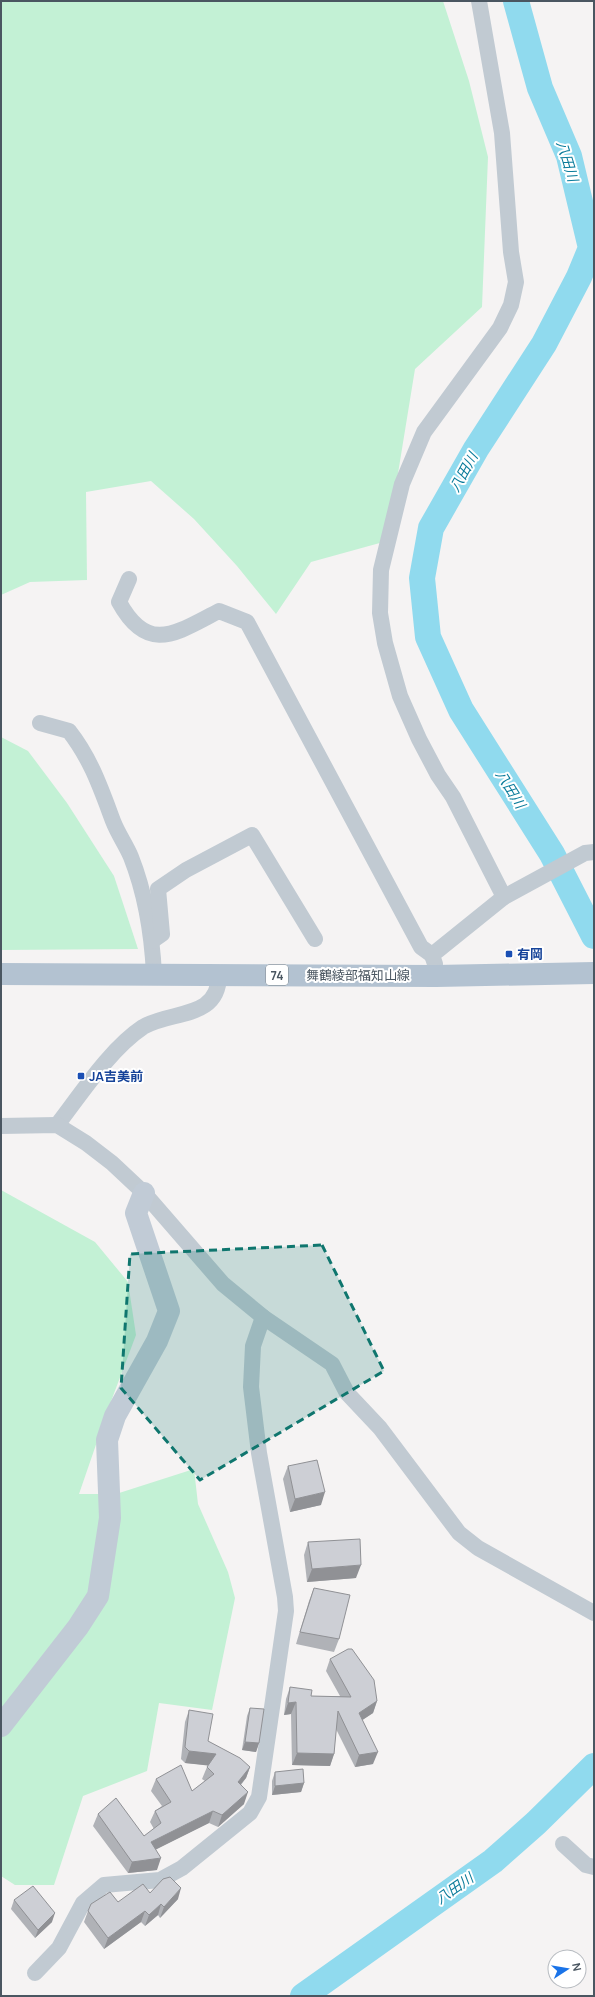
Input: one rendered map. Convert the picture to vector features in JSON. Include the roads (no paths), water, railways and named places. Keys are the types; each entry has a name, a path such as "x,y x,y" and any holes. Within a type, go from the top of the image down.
{"main road":[{"name":"舞鶴綾部福知山線","path":"1,974 154,974 219,976 434,965 553,973 594,973"}],"street":[{"path":"479,1 502,133 511,252 516,282 511,305 500,328 424,432 402,484 381,570 380,613 385,643 400,696 419,739 438,775 456,803 504,897"},
{"path":"129,579 119,602 126,616 142,632 157,636 184,629 219,611 247,622 421,947 434,965 504,897 518,888 590,852"},
{"path":"40,723 69,731 88,759 114,823 131,856 144,897 152,941 154,974"},
{"path":"152,941 162,934 158,889 186,870 252,835 315,939"},
{"path":"57,1125 109,1058 144,1027 204,1008 213,998 219,985 219,976"},
{"path":"1,1126 57,1125 86,1143 112,1163 144,1193 223,1284 263,1317 332,1364 347,1393 380,1428 459,1533 478,1548 594,1613"},
{"path":"1,1726 78,1627 98,1596 110,1518 108,1440 115,1416 157,1341 169,1311 136,1213 144,1193"},
{"path":"35,1973 59,1948 83,1903 104,1885 160,1880 182,1868 250,1813 259,1797 286,1611 285,1597 259,1453 251,1387 253,1346 263,1317"},
{"path":"563,1844 586,1865 594,1867"}],"waterway":[{"name":"八田川","path":"516,1 540,88 569,156 591,248 579,277 544,344 476,449 431,528 422,578 428,637 461,710 552,854 594,936"},
{"name":"八田川","path":"303,1996 493,1861 536,1823 594,1766"}],"place":[{"name":"有岡","path":"509,954"},
{"name":"JA吉美前","path":"81,1076"}]}
